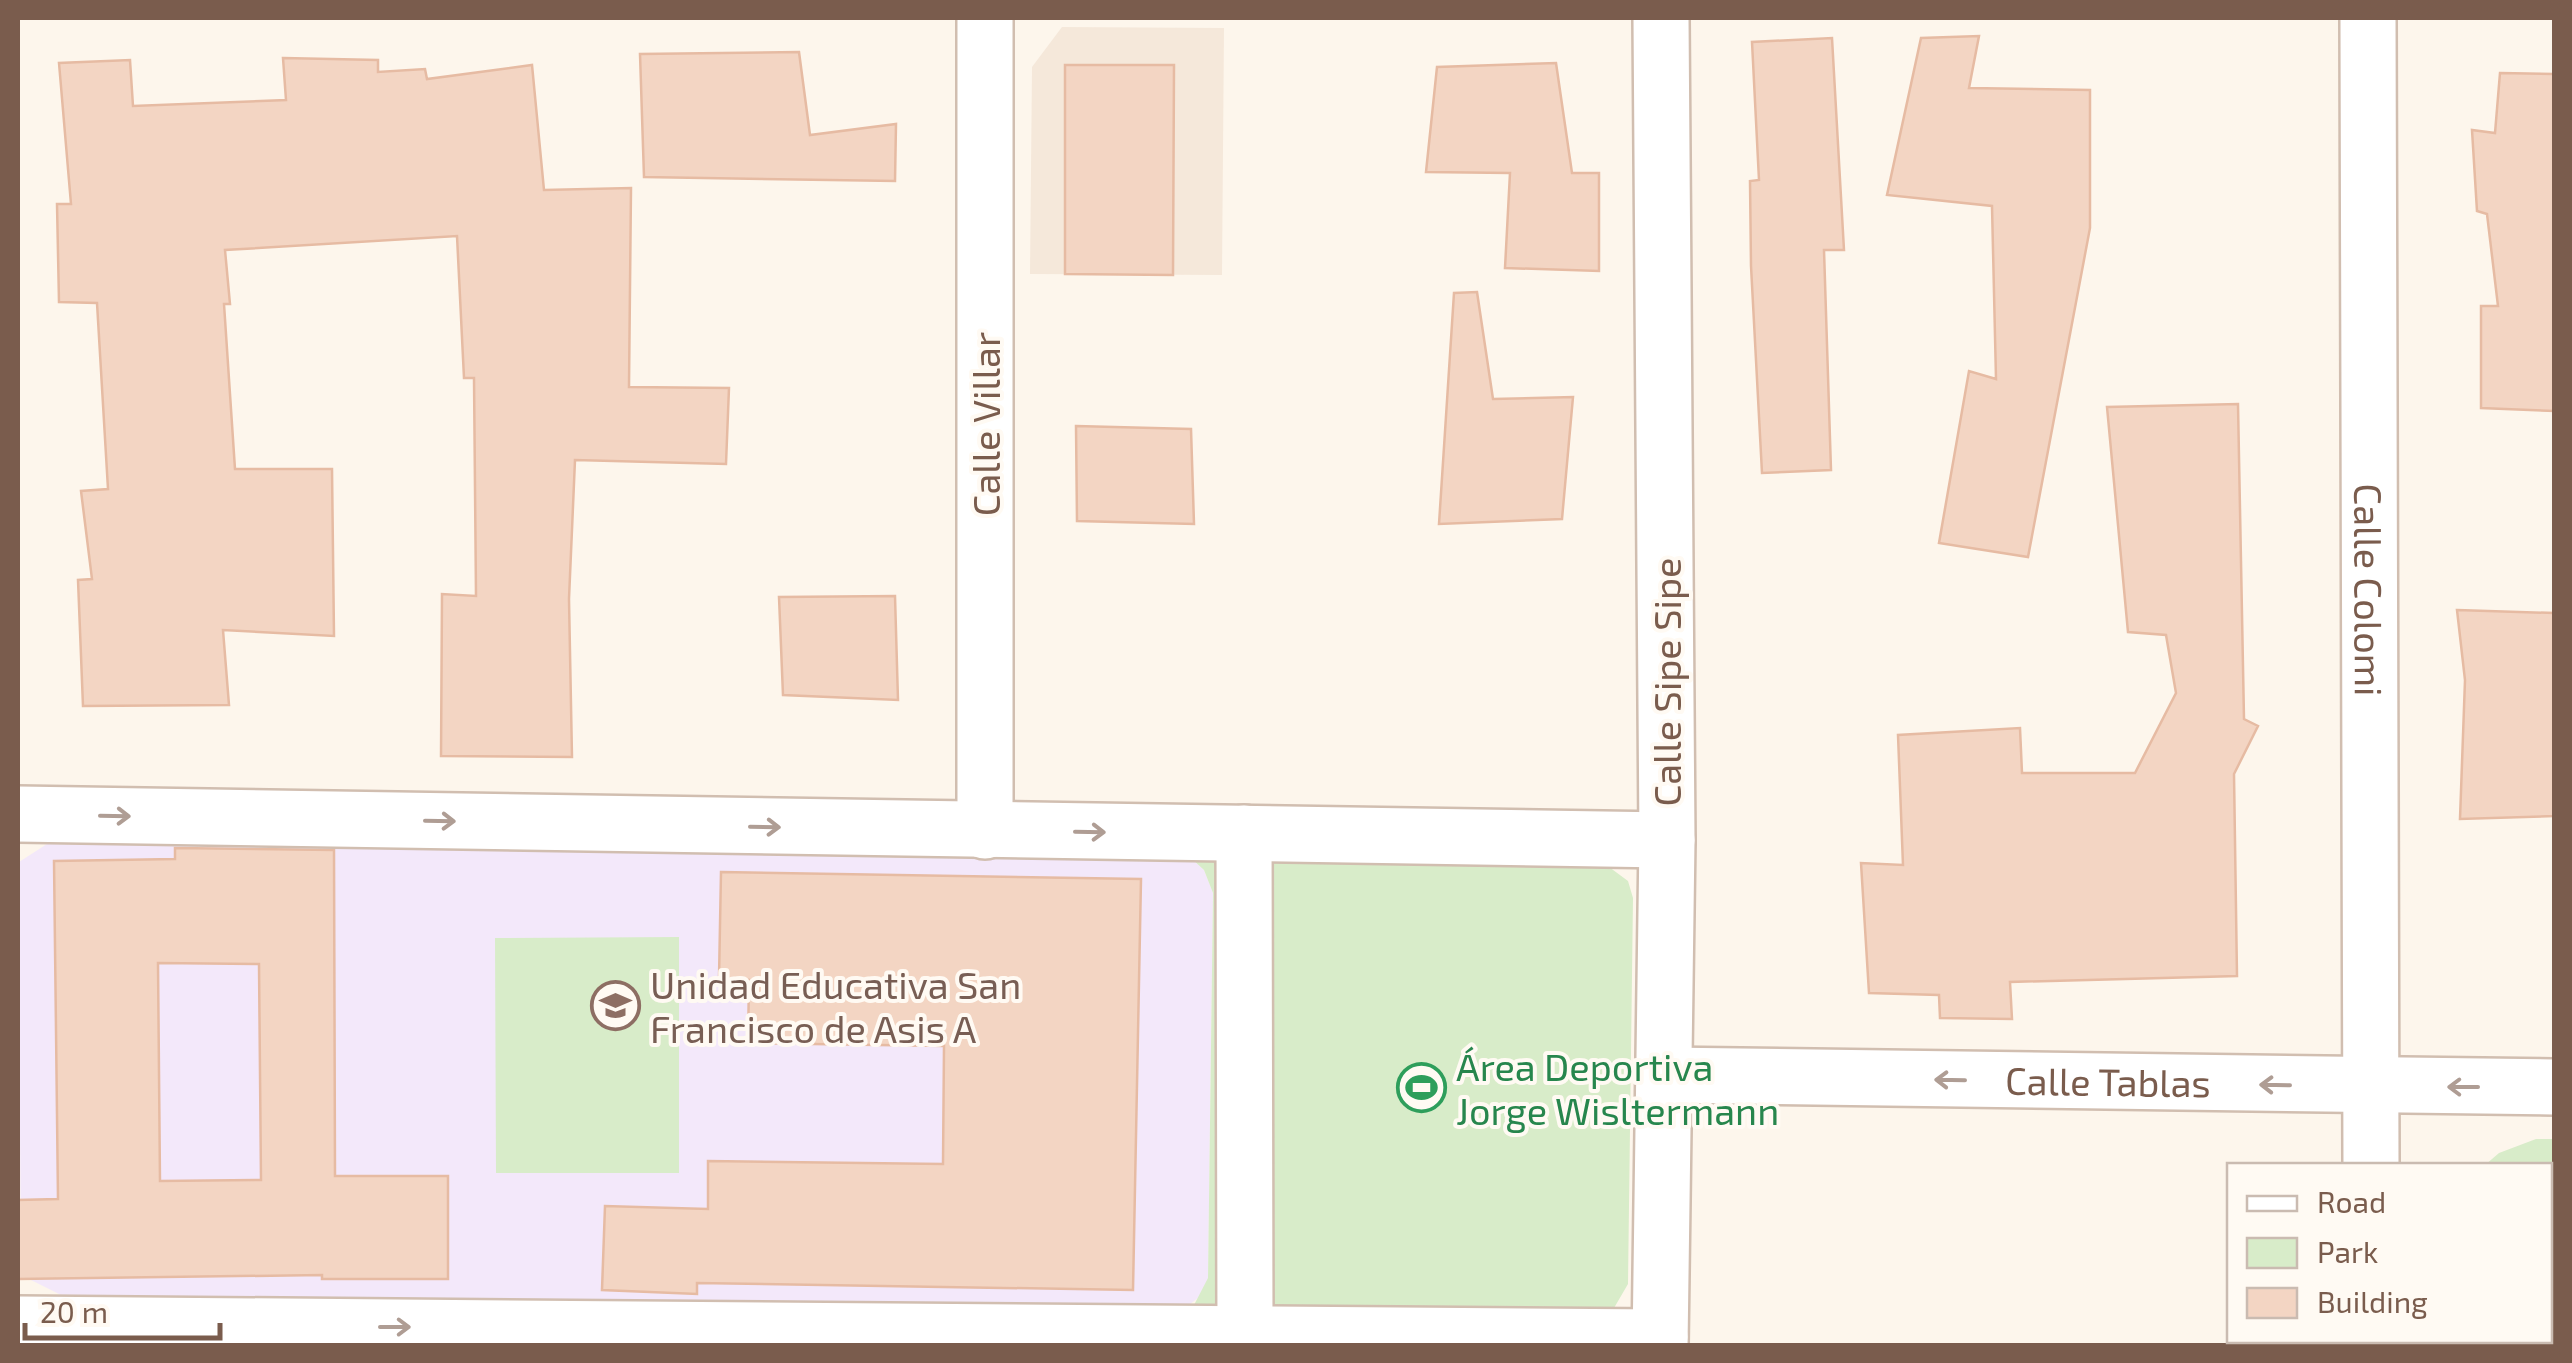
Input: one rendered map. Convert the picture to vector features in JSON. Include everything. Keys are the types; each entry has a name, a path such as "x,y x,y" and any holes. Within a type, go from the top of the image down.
{"street":[{"name":"Calle Villar","path":"984,18 984,831"},
{"name":"Calle Sipe Sipe","path":"1660,1341 1667,840 1661,18"},
{"name":"Calle Colomi","path":"2368,18 2371,1163"},
{"path":"18,814 1667,840"},
{"path":"1244,833 1245,1334"},
{"name":"Calle Tablas","path":"1663,1075 2372,1088 2554,1087"},
{"path":"18,1324 989,1339 1245,1334 1660,1341"}],"shaded area":[{"path":"1062,27 1224,28 1222,275 1030,274 1032,67"},
{"name":"Unidad Educativa San Francisco de Asis A","path":"47,844 1191,858 1204,870 1213,893 1208,1278 1204,1293 1179,1313 61,1295 31,1280 21,1265 18,870 19,862"}],"green space":[{"name":"Área Deportiva Jorge Wisltermann","path":"1191,858 1605,864 1628,881 1633,898 1628,1284 1614,1308 1179,1313 1194,1305 1208,1278 1213,893 1204,870"},
{"path":"679,937 679,1173 496,1173 495,938"},
{"path":"2536,1139 2554,1139 2554,1345 2452,1345 2552,1343 2552,1163 2487,1163 2499,1153"}],"building":[{"path":"1979,36 1969,88 2090,90 2090,228 2028,557 1939,543 1969,371 1996,379 1992,206 1887,195 1921,38"},
{"path":"1832,38 1844,250 1824,250 1831,470 1762,473 1751,266 1750,181 1759,180 1752,42"},
{"path":"799,52 810,135 896,124 895,181 644,177 640,54"},
{"path":"283,58 378,60 378,72 425,69 427,79 532,65 544,190 631,188 629,387 729,388 726,464 575,460 569,599 572,757 441,756 442,594 476,596 474,378 464,378 457,236 225,250 230,304 224,304 235,469 332,469 334,636 223,630 229,705 83,706 78,580 92,579 81,491 108,489 97,303 59,302 57,204 71,204 59,63 130,60 133,106 286,100"},
{"path":"1556,63 1572,173 1599,173 1599,271 1505,268 1510,173 1426,172 1437,67"},
{"path":"1065,65 1174,65 1173,275 1065,274"},
{"path":"2500,73 2554,74 2554,411 2481,408 2481,306 2498,306 2487,214 2477,211 2472,130 2495,133"},
{"path":"1477,292 1493,399 1573,397 1562,519 1439,524 1454,293"},
{"path":"2238,404 2244,719 2258,726 2234,774 2237,976 2010,982 2012,1019 1940,1018 1939,995 1869,993 1861,863 1903,865 1898,735 2020,728 2022,773 2135,773 2176,693 2166,635 2128,632 2107,407"},
{"path":"1076,426 1191,429 1194,524 1077,521"},
{"path":"895,596 898,700 783,695 779,597"},
{"path":"2457,610 2554,613 2554,816 2460,819 2465,680"},
{"path":"175,848 334,850 335,1176 448,1176 448,1279 322,1279 322,1275 18,1279 18,1200 58,1199 54,861 175,859","holes":["158,963 259,964 261,1180 160,1181"]},
{"path":"721,872 1141,879 1133,1290 697,1283 697,1294 602,1290 605,1206 708,1209 708,1161 943,1164 944,1046 748,1043 749,980 719,978"}],"place":[{"name":"Unidad Educativa San Francisco de Asis A","path":"615,1006"},
{"name":"Área Deportiva Jorge Wisltermann","path":"1421,1088"}]}
